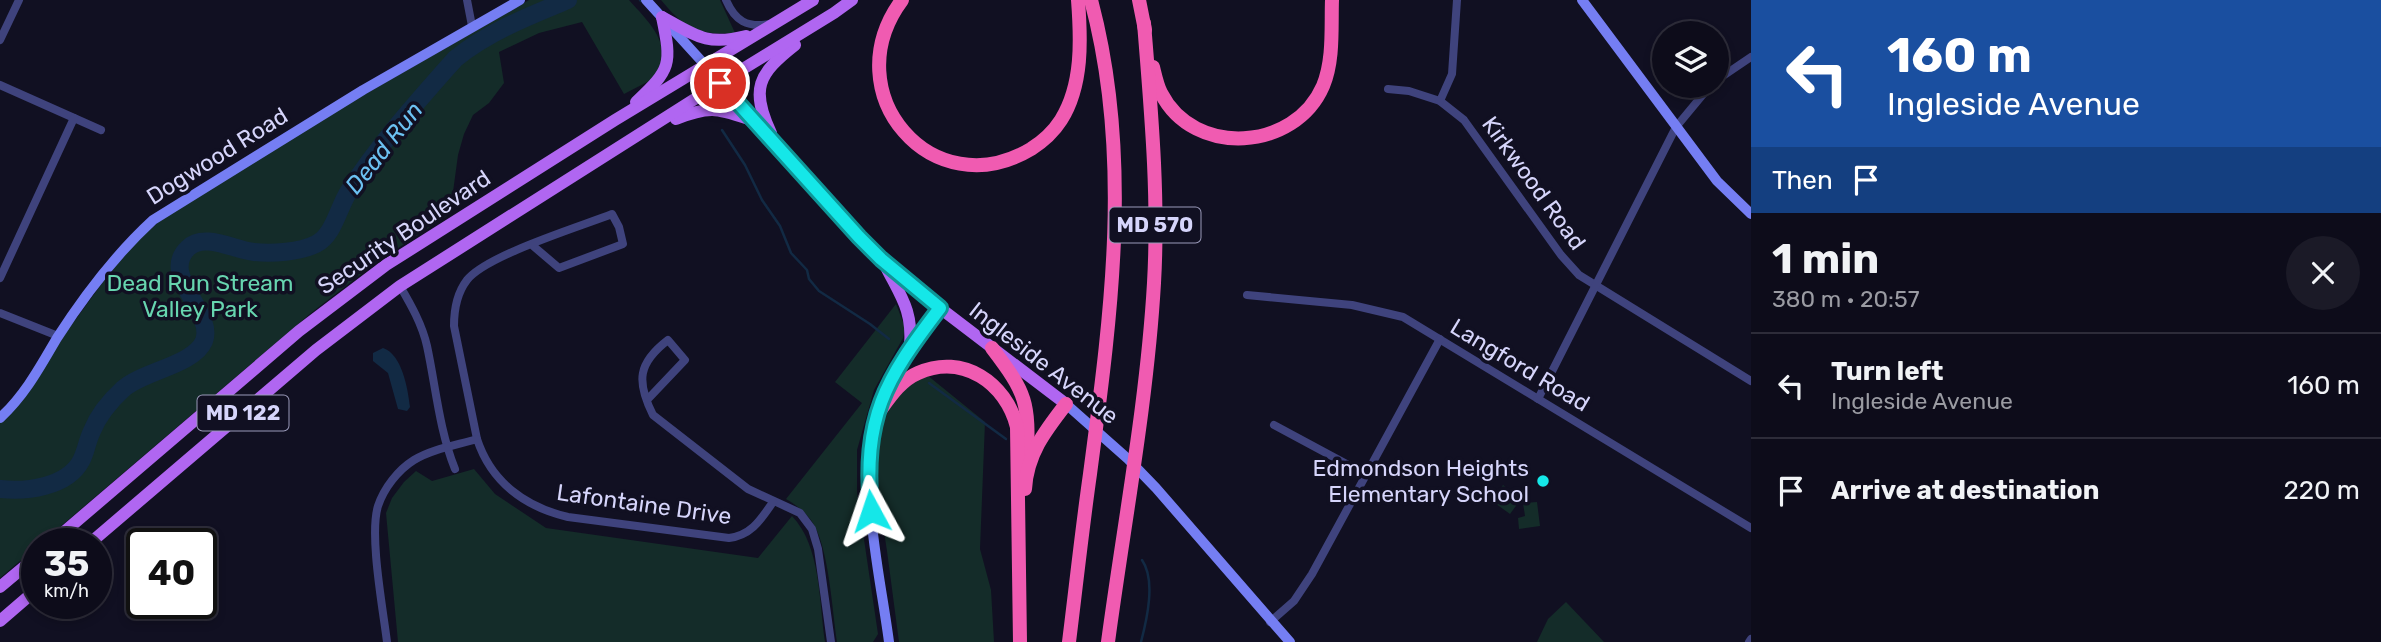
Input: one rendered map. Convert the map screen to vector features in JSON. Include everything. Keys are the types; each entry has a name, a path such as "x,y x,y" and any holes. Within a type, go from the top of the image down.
{"highway":[{"path":"902,0 886,27 879,52 880,85 884,98 903,131 919,145 934,155 970,164 1004,161 1021,154 1043,140 1061,120 1074,88 1077,68 1080,41 1078,0"},
{"name":"MD 570","path":"1069,642 1102,391 1113,284 1115,192 1108,74 1091,0"},
{"name":"MD 570","path":"1108,642 1149,334 1156,239 1153,140 1144,23 1139,0"},
{"path":"1144,23 1157,81 1161,93 1171,107 1185,120 1212,134 1236,139 1251,138 1265,136 1286,126 1316,99 1323,86 1328,66 1332,0"},
{"path":"992,348 1017,382 1028,418 1020,642"},
{"path":"876,416 907,379 916,373 942,367 957,367 981,375 990,381 1007,403 1017,428 1020,642"},
{"path":"1026,475 1038,442 1066,404"}],"main road":[{"name":"Security Boulevard","path":"69,528 342,297 433,234 813,0"},
{"name":"Security Boulevard","path":"108,528 316,350 400,286 852,0"},
{"path":"658,13 695,36 717,42 759,33"},
{"path":"615,120 660,79 665,70 669,51 658,13"},
{"path":"777,146 761,112 761,81 781,56 835,13"},
{"name":"Ingleside Avenue","path":"705,66 881,259 940,308 1066,404"},
{"path":"647,131 703,109 723,110 755,121"},
{"path":"881,259 908,310 910,347"},
{"path":"0,587 21,569"},
{"path":"0,621 21,603"}],"street":[{"path":"0,40 19,0"},
{"path":"467,0 472,26"},
{"name":"Dogwood Road","path":"0,418 28,387 58,336 115,260 153,220 472,26 520,0"},
{"path":"646,0 705,66"},
{"path":"726,0 735,16 745,24 776,23"},
{"path":"1440,101 1452,74 1457,0"},
{"path":"1582,0 1717,181 1751,214"},
{"path":"1729,72 1751,57"},
{"path":"0,85 100,130"},
{"name":"Kirkwood Road","path":"1388,89 1409,91 1440,101 1454,110 1474,132 1570,266 1595,285 1751,381"},
{"path":"1538,399 1676,127 1700,98"},
{"path":"0,278 74,118"},
{"name":"Lafontaine Drive","path":"532,245 559,268 623,244 612,214 532,245 481,268 467,280 454,311 457,346 481,454 513,494 530,505 568,517 729,538 739,537 754,528 774,502"},
{"path":"400,286 412,306 426,344 446,448 454,469"},
{"name":"Langford Road","path":"1247,295 1371,308 1403,317 1751,528"},
{"path":"889,642 869,478 871,435 894,373 940,308"},
{"path":"0,313 58,336"},
{"path":"1270,622 1301,592 1440,339"},
{"path":"647,400 685,360 668,340 648,358 644,367 647,400 658,421 748,489 800,513 815,538 831,642"},
{"name":"Ingleside Avenue","path":"1066,404 1156,488 1290,642"},
{"path":"1274,425 1367,475"},
{"path":"387,642 375,520 385,490 404,468 415,460 477,439"}],"green space":[{"name":"Dead Run Stream Valley Park","path":"529,0 629,0 652,26 662,50 660,66 653,79 624,94 582,22 539,33 499,52 504,83 489,103 473,115 464,134 458,155 450,214 377,262 311,313 59,528 21,528 21,560 0,578 0,423 114,267 135,243 162,219 343,107"},
{"path":"661,0 720,0 735,33 711,33 693,28 677,18"},
{"path":"896,304 905,327 903,338 874,390 857,450 857,492 878,634 873,642 837,642 822,545 811,520 786,499 862,403 835,382"},
{"path":"927,375 985,422 980,549 991,590 994,642 899,642 880,504 878,452 882,428 891,406 905,388"},
{"path":"474,469 495,494 546,528 758,558 792,516 809,543 814,559 825,642 398,642 386,513 392,498 416,471 432,481"},
{"path":"1503,485 1521,499 1510,514 1492,501"},
{"path":"1537,502 1540,526 1519,529 1518,518 1525,516 1523,503"},
{"path":"1566,602 1604,642 1537,642 1548,619"}],"water":[{"path":"383,348 395,357 403,373 410,407 407,411 398,409 388,373 373,361 373,353"}],"waterway":[{"name":"Dead Run","path":"0,489 22,490 45,486 66,477 81,461 98,420 118,393 143,377 190,356 198,349 204,341 205,330 180,270 181,259 188,248 195,243 211,242 246,251 269,253 294,251 316,244 327,234 349,191 373,156 455,59 495,33 568,0"},
{"path":"722,130 780,226 791,253 807,270 809,279 819,291 889,339"},
{"path":"929,383 1006,439"},
{"path":"1141,642 1148,611 1149,589 1149,578 1142,560"}],"place":[{"name":"Edmondson Heights Elementary School","path":"1543,481"}],"route":[{"path":"720,83 859,237 940,308 894,373 876,416 869,455 871,511"}]}
